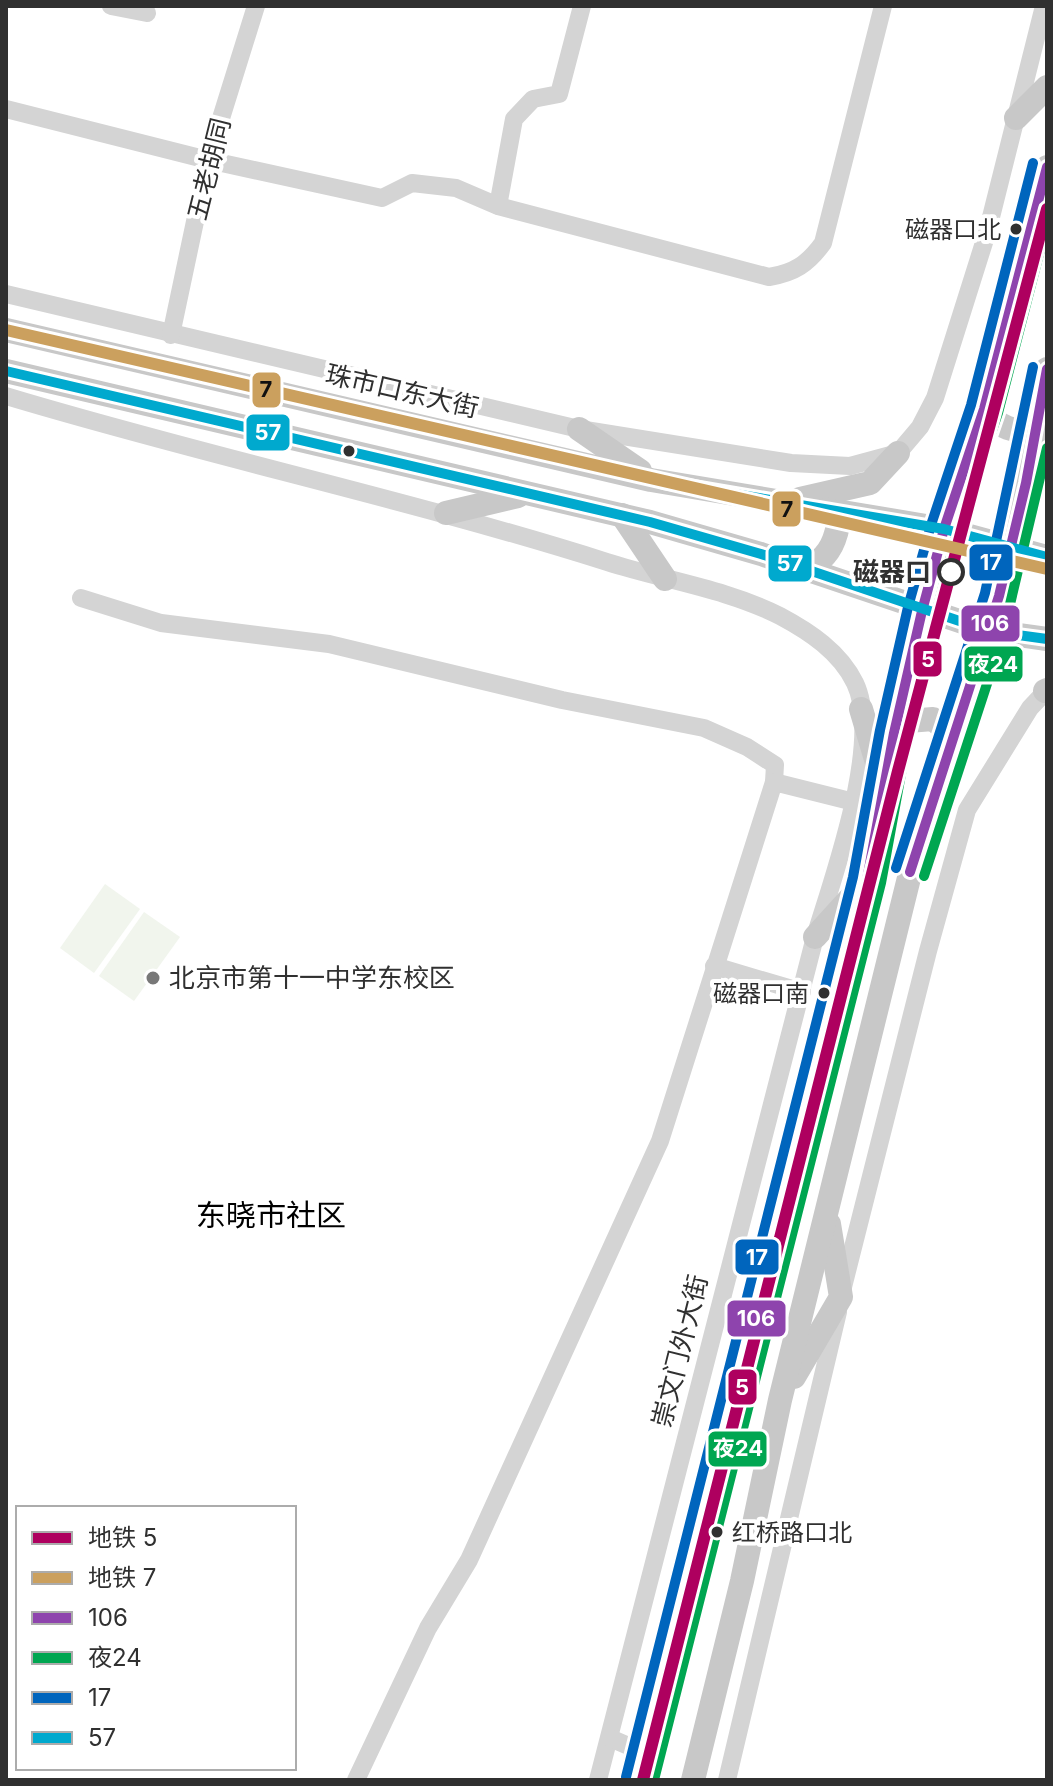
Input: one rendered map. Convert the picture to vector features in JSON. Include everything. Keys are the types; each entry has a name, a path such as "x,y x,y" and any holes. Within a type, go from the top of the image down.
{"main road":[{"path":"1016,118 1047,87"},
{"path":"640,1780 867,880 894,733 922,611 944,529 984,409 1047,167"},
{"name":"珠市口东大街","path":"6,330 651,480 944,529 1047,557"},
{"path":"693,1780 742,1581 780,1400 926,809 953,747 989,631 1038,428 1047,369"},
{"path":"6,371 622,515 808,570 922,611 989,631 1047,639"},
{"path":"984,409 994,422 1011,431 1038,428"},
{"path":"579,429 651,480"},
{"path":"786,502 870,483 898,453"},
{"path":"446,513 525,494"},
{"path":"808,570 823,559 835,542 838,525 828,509"},
{"path":"622,515 665,579"},
{"path":"861,709 885,787"},
{"path":"894,733 908,721 933,719 948,732 953,747"},
{"path":"815,937 867,880"},
{"path":"780,1400 841,1297 827,1213"}],"street":[{"path":"111,6 147,13"},
{"name":"五老胡同","path":"171,335 208,160 256,6"},
{"path":"498,206 514,119 533,99 559,94 582,6"},
{"path":"6,109 208,160 382,198 412,183 456,188 498,206 769,277 791,274 813,257 823,243 883,6"},
{"path":"898,453 920,427 935,398 987,233 1044,6"},
{"name":"珠市口东大街","path":"6,294 579,429 791,463 850,466 898,453"},
{"path":"6,396 129,433 446,513"},
{"name":"崇文门外大街","path":"446,513 777,615 819,639 845,665 857,686 861,709 862,757 854,802 815,937 598,1780"},
{"path":"81,598 161,623 329,644 546,696 704,728 747,747 775,765 774,782 660,1141 469,1560 428,1628 356,1780"},
{"path":"727,1780 841,1297 928,951 967,810 1030,708 1046,690"},
{"path":"774,782 854,802"},
{"path":"714,966 802,992"},
{"path":"610,1738 647,1754"}],"shaded area":[{"path":"105,884 140,909 94,973 60,948"},
{"path":"144,912 180,937 134,1001 99,976"}],"metro line":[{"name":"5","path":"643,1780 898,771 1047,209"},
{"name":"7","path":"6,330 1047,569"}],"transit line":[{"name":"17","path":"626,1777 853,877 880,730 908,607 931,525 971,405 1033,163"},
{"name":"106","path":"640,1780 867,880 894,733 922,611 944,529 984,409 1047,167"},
{"name":"夜24","path":"654,1780 881,883 908,736 936,614 957,533 998,413 1047,223"},
{"name":"17","path":"896,868 985,593 1033,367"},
{"name":"106","path":"910,872 999,596 1026,483 1047,369"},
{"name":"57","path":"6,371 650,522 761,554 989,631 1047,639"},
{"name":"夜24","path":"924,876 1002,638 1047,448"},
{"name":"57","path":"664,482 944,529 1047,557"}],"place":[{"name":"磁器口北","path":"1016,229"},
{"name":"磁器口","path":"951,572"},
{"name":"北京市第十一中学东校区","path":"153,978"},
{"name":"磁器口南","path":"824,993"},
{"name":"红桥路口北","path":"717,1532"}],"district":[{"name":"东晓市社区","path":"271,1216"}]}
